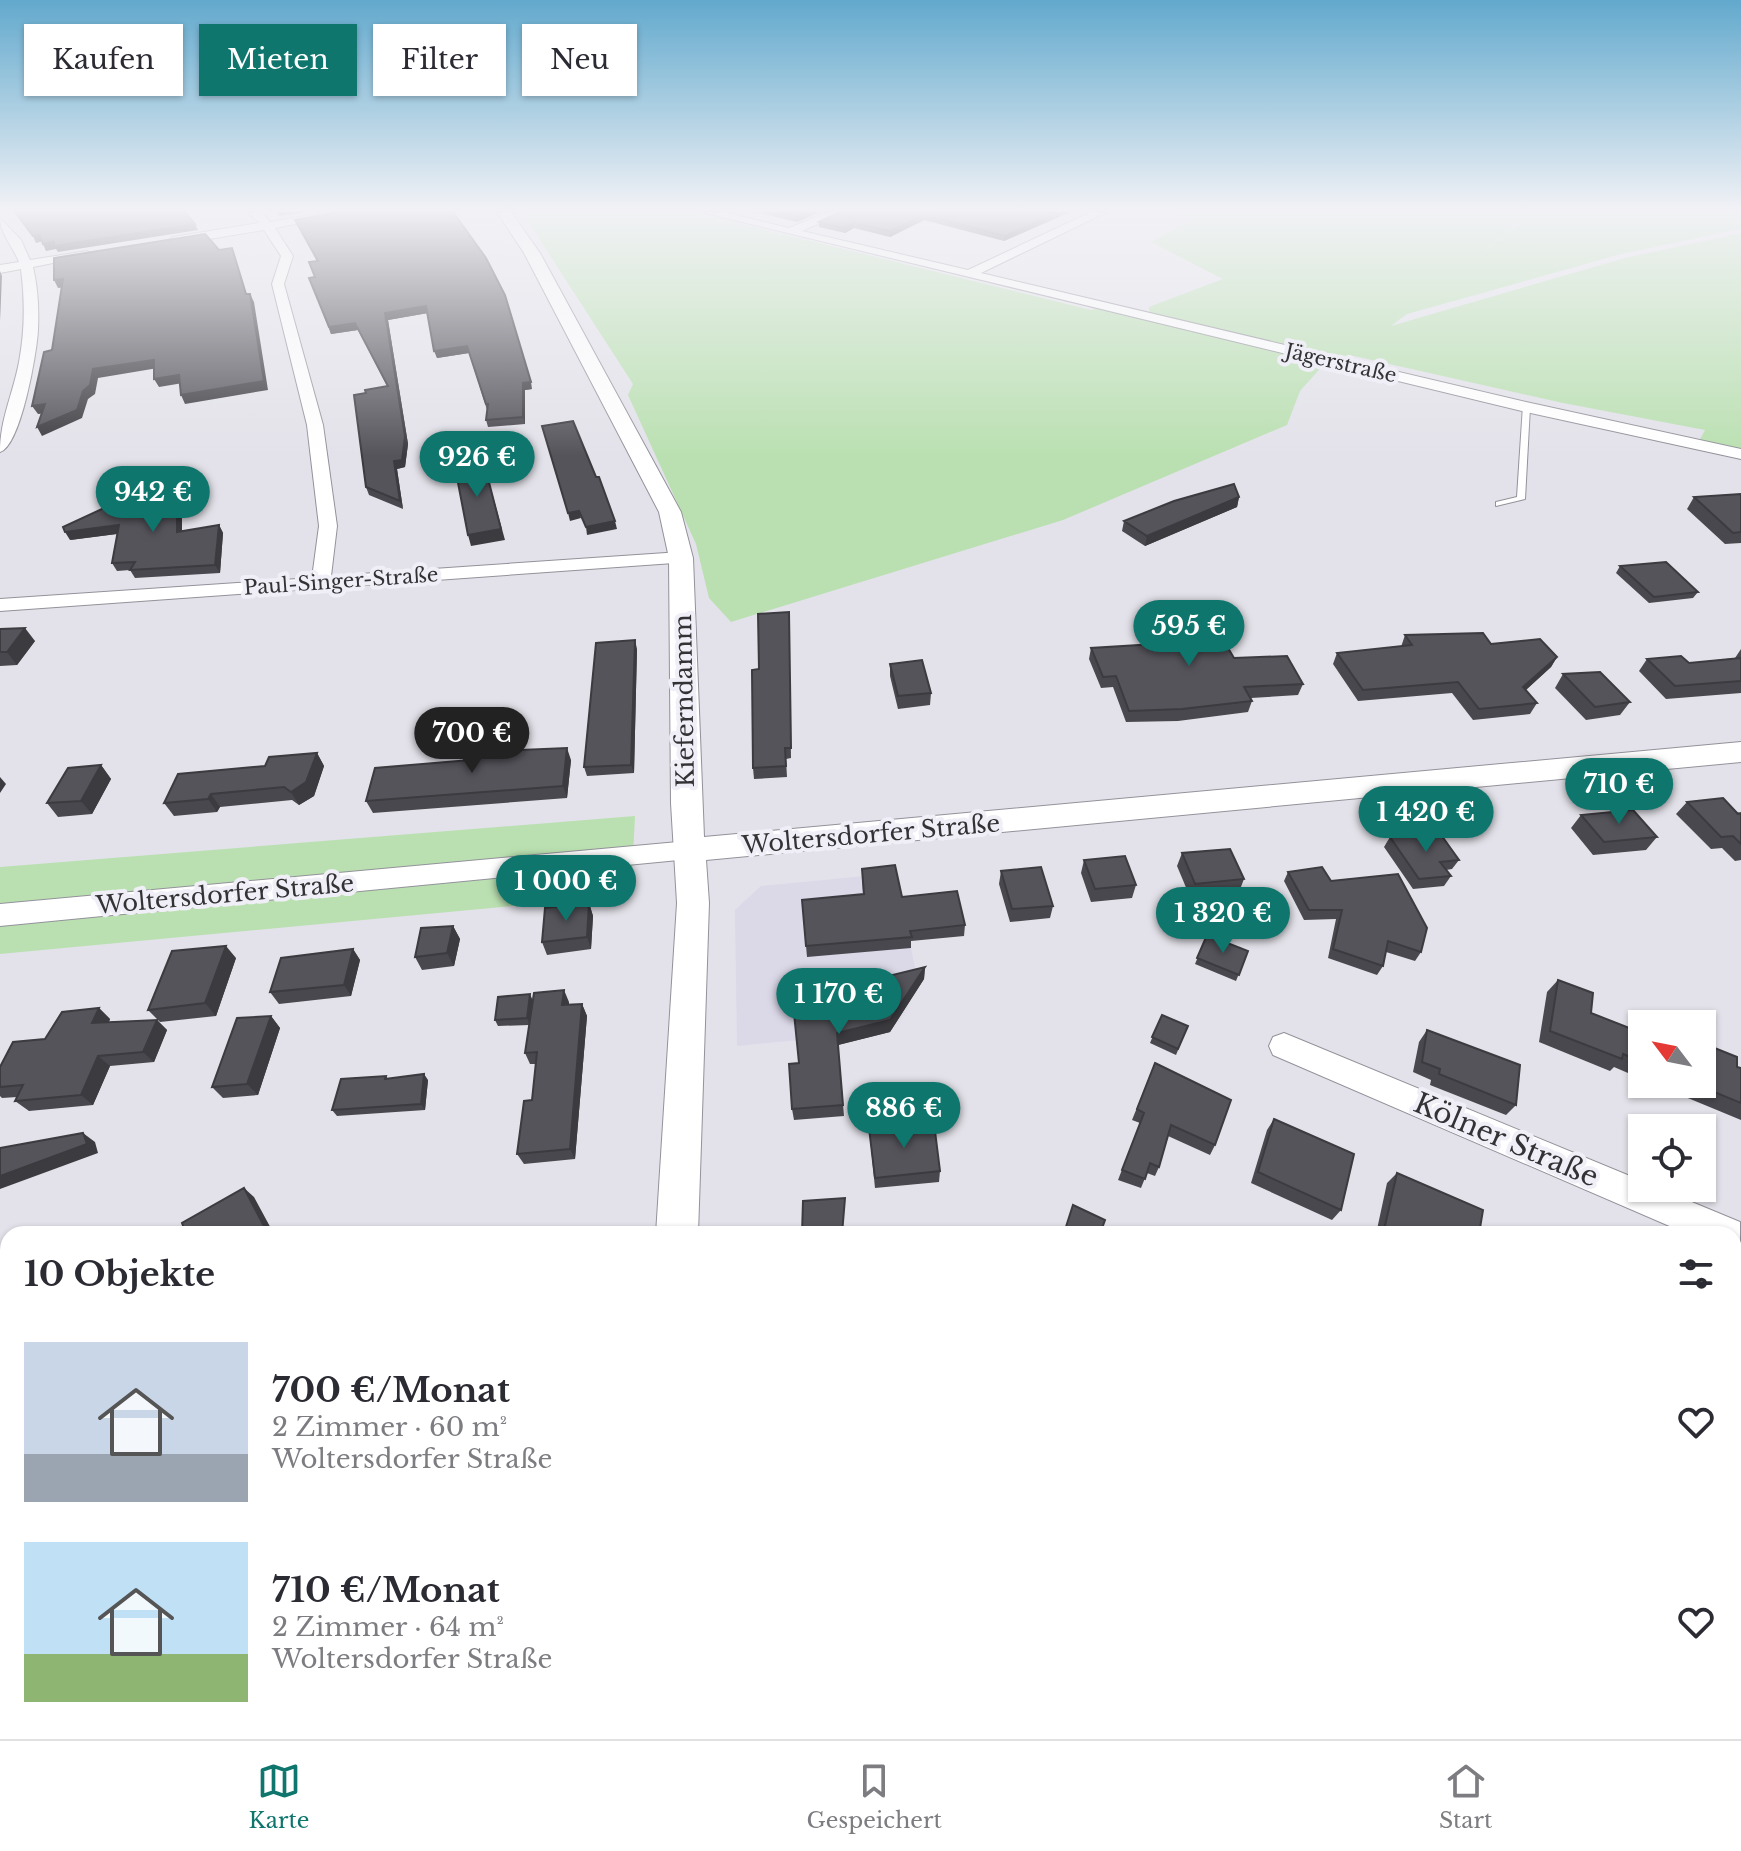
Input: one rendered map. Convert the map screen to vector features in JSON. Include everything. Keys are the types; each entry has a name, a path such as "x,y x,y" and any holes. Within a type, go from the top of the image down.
{"street":[{"path":"0,447 8,431 32,337 30,293"},
{"path":"280,293 315,425 328,526 321,582"},
{"name":"Kieferndamm","path":"554,293 670,512 681,558 693,903 677,1226"},
{"name":"Jägerstraße","path":"1055,293 1526,407 1741,454"},
{"name":"Paul-Singer-Straße","path":"0,605 681,558"},
{"name":"Woltersdorfer Straße","path":"0,915 1741,752"},
{"name":"Kölner Straße","path":"1284,1046 1709,1226"}],"lane":[{"path":"1499,504 1521,499 1526,407"}],"shaded area":[{"path":"896,873 919,988 890,1031 737,1046 735,910 761,886"}],"green space":[{"path":"574,293 1023,293 1091,310 1101,307 1326,362 1300,391 1287,425 1063,520 731,622 709,598 696,544 628,395 633,384"},
{"path":"1186,293 1481,293 1407,314 1391,326 1504,293 1741,293 1741,454 1697,445 1705,430 1563,403 1354,356 1331,356 1150,314 1149,307"},
{"path":"635,816 631,895 0,954 0,867"}],"building":[{"path":"61,293 246,293 250,294 264,381 181,395 179,375 154,379 154,360 93,369 90,385 83,391 77,410 37,427 45,404 32,406 44,352 52,350"},
{"path":"315,293 504,293 531,382 523,383 523,417 486,420 488,404 467,346 434,351 426,306 385,313 405,436 402,460 394,461 400,501 366,487 354,395 388,386 355,323 329,327"},
{"path":"573,421 615,521 586,527 579,511 568,513 542,426"},
{"path":"484,463 501,529 468,535 455,467"},
{"path":"1234,484 1239,497 1147,536 1124,521 1174,501"},
{"path":"153,492 153,498 177,494 177,532 219,525 215,565 130,570 135,562 112,563 119,525 65,532 63,527 130,496"},
{"path":"1741,494 1741,532 1733,533 1694,497"},
{"path":"1666,562 1698,592 1654,597 1620,566"},
{"path":"1206,611 1234,658 1287,656 1303,684 1244,687 1252,701 1129,711 1116,676 1103,677 1091,648 1172,643 1156,613"},
{"path":"789,612 791,748 785,748 786,766 753,768 752,670 759,669 758,614"},
{"path":"25,628 7,652 0,652 0,629"},
{"path":"1483,633 1491,644 1540,639 1557,657 1523,687 1537,703 1479,709 1458,682 1363,690 1337,653 1412,645 1405,635"},
{"path":"635,640 631,765 584,767 596,643"},
{"path":"1681,656 1689,663 1741,658 1741,681 1675,686 1647,659"},
{"path":"922,660 931,693 898,696 890,664"},
{"path":"1600,672 1630,702 1595,707 1563,674"},
{"path":"567,748 563,786 366,801 375,768 470,760 471,752"},
{"path":"317,753 306,782 291,792 284,787 211,794 208,799 164,803 178,774 265,766 269,757"},
{"path":"101,765 81,801 47,803 68,768"},
{"path":"1723,798 1738,814 1741,813 1741,844 1733,836 1721,837 1687,802"},
{"path":"1633,810 1657,837 1604,842 1581,815"},
{"path":"1439,832 1459,860 1440,862 1451,876 1419,879 1390,837"},
{"path":"1230,849 1244,879 1195,884 1182,853"},
{"path":"1125,856 1136,885 1095,889 1084,860"},
{"path":"895,865 902,897 957,891 965,925 910,931 912,937 806,946 802,900 864,894 862,869"},
{"path":"1041,867 1053,906 1012,909 1001,871"},
{"path":"1322,867 1331,881 1398,874 1427,928 1421,952 1388,941 1383,966 1333,949 1342,910 1309,910 1288,872"},
{"path":"589,903 587,937 542,942 545,908"},
{"path":"453,926 447,953 415,957 421,928"},
{"path":"1207,935 1248,951 1239,975 1197,958"},
{"path":"226,946 205,1003 148,1010 172,951"},
{"path":"353,949 344,985 270,992 281,958"},
{"path":"925,967 890,1020 837,1033 843,1105 792,1109 789,1064 799,1063 794,1013 818,1009 817,998 866,994 864,982"},
{"path":"1558,980 1593,993 1591,1013 1628,1028 1628,1056 1623,1054 1622,1059 1550,1031"},
{"path":"564,990 562,1005 582,1004 570,1149 517,1154 524,1101 532,1100 537,1052 525,1053 534,993"},
{"path":"530,994 527,1018 495,1020 498,997"},
{"path":"99,1008 92,1023 157,1020 143,1052 98,1056 81,1095 15,1101 23,1085 0,1087 0,1067 13,1042 45,1039 62,1012"},
{"path":"1162,1015 1188,1026 1178,1049 1152,1037"},
{"path":"271,1016 247,1084 212,1087 237,1018"},
{"path":"1427,1030 1520,1065 1516,1105 1439,1074 1440,1069 1422,1062"},
{"path":"1716,1049 1737,1057 1737,1067 1741,1068 1741,1103 1716,1093"},
{"path":"1155,1063 1231,1100 1215,1145 1171,1125 1159,1167 1150,1163 1145,1179 1122,1170 1144,1113 1137,1109"},
{"path":"424,1074 421,1104 332,1110 341,1079 386,1076 385,1079"},
{"path":"1274,1119 1354,1154 1341,1210 1258,1172"},
{"path":"934,1123 940,1171 875,1178 869,1128"},
{"path":"83,1133 87,1144 0,1176 0,1148"},
{"path":"1397,1173 1483,1210 1480,1226 1385,1226"},
{"path":"244,1188 264,1226 183,1226 182,1223"},
{"path":"845,1198 843,1226 802,1226 803,1201"},
{"path":"1073,1205 1105,1220 1103,1226 1066,1226"}]}
